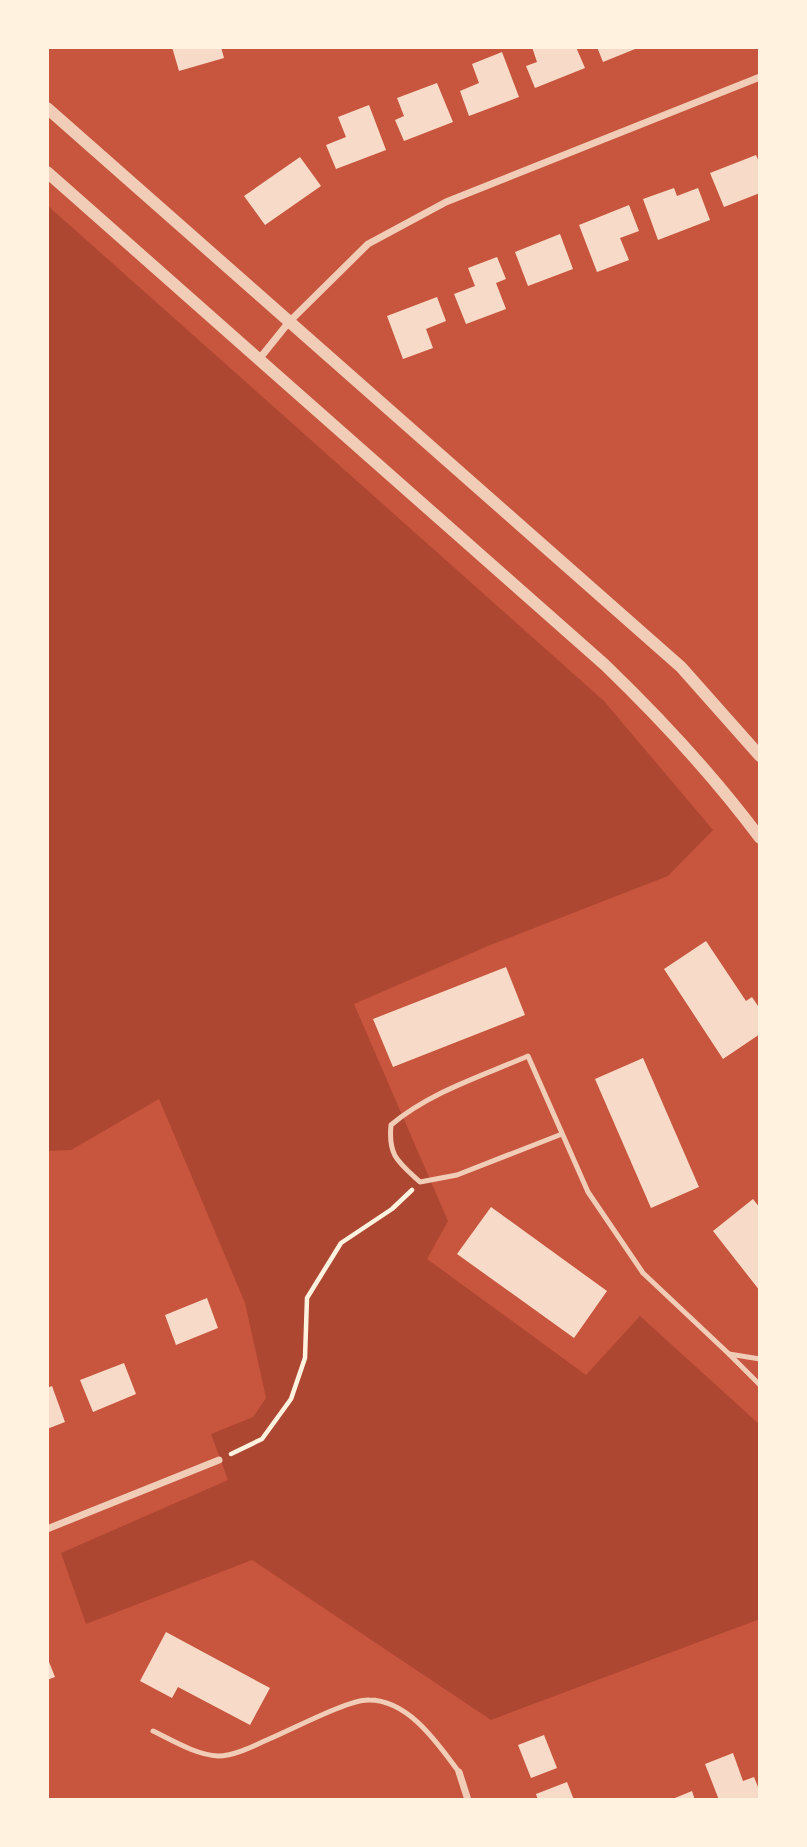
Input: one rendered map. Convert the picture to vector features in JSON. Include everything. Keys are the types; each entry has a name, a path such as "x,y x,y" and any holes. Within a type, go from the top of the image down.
{"street":[{"path":"260,358 289,322 368,244 446,202 760,77"},
{"path":"47,108 681,667 760,756"},
{"path":"47,172 605,665 657,715 730,798 760,838"},
{"path":"47,1530 219,1460"},
{"path":"459,1772 468,1800"}],"lane":[{"path":"562,1134 457,1175 420,1182 397,1161 389,1143 391,1125 406,1112 528,1056 588,1192 643,1273 760,1385"},
{"path":"729,1354 760,1359"},
{"path":"153,1731 204,1754 220,1756 248,1748 349,1704 368,1699 385,1702 409,1715 430,1735 459,1772"}],"path":[{"path":"219,1460 262,1439 291,1399 305,1358 307,1298 341,1243 392,1209 420,1182"}],"shaded area":[{"path":"47,205 604,701 713,830 668,876 488,946 354,1004 448,1221 427,1259 586,1375 640,1316 760,1425 760,1619 491,1720 252,1560 86,1624 61,1553 228,1480 211,1434 253,1417 266,1398 245,1303 159,1099 71,1150 47,1151"}],"building":[{"path":"172,47 221,47 224,58 179,71"},
{"path":"532,47 576,47 585,68 535,88 526,66 537,62"},
{"path":"597,47 640,47 603,62"},
{"path":"502,52 519,97 469,116 460,91 479,83 472,64"},
{"path":"437,83 453,122 404,141 395,120 404,116 397,98"},
{"path":"369,105 386,150 336,169 326,145 346,137 338,117"},
{"path":"756,155 760,164 760,193 724,207 710,173"},
{"path":"300,157 321,186 265,225 244,196"},
{"path":"674,188 677,196 698,188 710,220 658,240 643,199"},
{"path":"629,205 639,231 620,238 629,260 597,272 579,225"},
{"path":"560,234 573,269 528,286 515,252"},
{"path":"497,257 506,279 496,283 506,309 466,324 454,294 475,286 468,268"},
{"path":"437,297 446,321 426,329 433,348 403,359 387,316"},
{"path":"706,941 746,1001 752,997 760,1009 760,1034 723,1059 664,969"},
{"path":"506,967 525,1015 393,1067 373,1019"},
{"path":"643,1058 699,1187 651,1208 595,1079"},
{"path":"753,1199 760,1208 760,1291 713,1231"},
{"path":"491,1207 607,1291 574,1338 457,1254"},
{"path":"207,1298 218,1328 176,1345 165,1315"},
{"path":"124,1363 136,1394 93,1412 80,1380"},
{"path":"52,1386 65,1422 47,1429 47,1388"},
{"path":"166,1632 270,1688 250,1725 178,1687 172,1698 140,1681"},
{"path":"47,1657 55,1677 47,1680"},
{"path":"544,1735 557,1768 531,1778 518,1745"},
{"path":"733,1753 743,1781 754,1777 760,1800 719,1800 705,1764"},
{"path":"567,1782 574,1800 538,1800 536,1794"},
{"path":"692,1791 695,1800 670,1800"}]}
